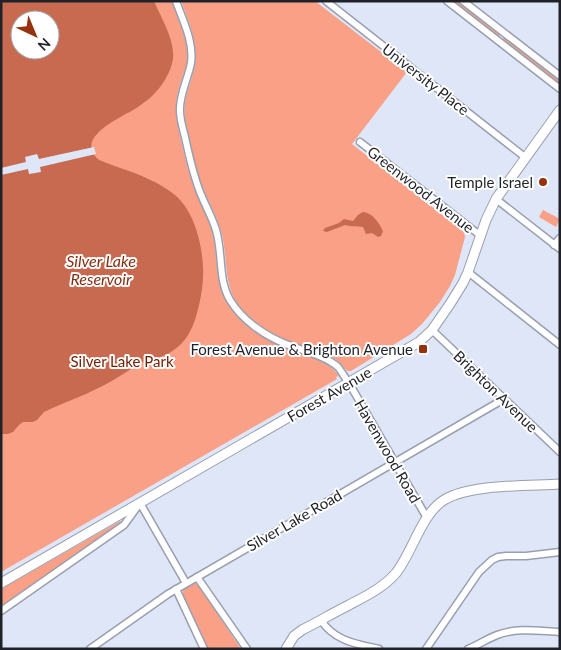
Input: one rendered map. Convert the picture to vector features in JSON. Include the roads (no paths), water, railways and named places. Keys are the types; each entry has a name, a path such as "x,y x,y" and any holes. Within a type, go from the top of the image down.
{"main road":[{"name":"Forest Avenue","path":"1,583 419,342 432,330 450,304 468,272 488,215 496,199 560,110"},
{"path":"286,649 297,634 386,583 400,567 433,509 441,502 466,492 494,488 560,484"}],"street":[{"name":"Havenwood Road","path":"176,1 192,49 189,73 181,98 180,110 183,131 200,193 216,231 221,255 223,280 227,294 240,312 260,330 284,344 320,356 340,370 427,518"},
{"name":"University Place","path":"326,1 526,158"},
{"path":"447,1 560,89"},
{"path":"463,1 560,76"},
{"name":"Greenwood Avenue","path":"360,142 481,236"},
{"path":"496,199 557,247 560,238"},
{"path":"468,272 560,345"},
{"name":"Brighton Avenue","path":"432,330 560,452"},
{"name":"Silver Lake Road","path":"90,649 176,589 504,399"},
{"path":"1,611 124,525 140,503 186,583"},
{"path":"426,649 479,572 492,560 506,556 560,552"},
{"path":"197,577 247,649"},
{"path":"176,589 204,649"},
{"path":"321,620 335,636 379,649"},
{"path":"468,649 494,636 510,631 530,629 560,632"}],"water":[{"name":"Silver Lake Reservoir","path":"1,1 154,1 172,44 173,59 168,75 150,98 112,122 96,136 92,143 92,152 99,160 157,183 182,202 192,218 199,238 203,267 201,294 195,320 184,341 169,353 144,361 102,386 44,412 37,420 23,422 13,432 1,434"},
{"path":"363,212 373,216 378,222 383,231 381,236 378,237 372,233 366,234 363,227 345,225 327,232 323,231 325,228 344,219 353,221"}],"place":[{"name":"Temple Israel","path":"543,182"},
{"name":"Forest Avenue & Brighton Avenue","path":"423,349"}],"park label":[{"name":"Silver Lake Park","path":"122,361"}]}
